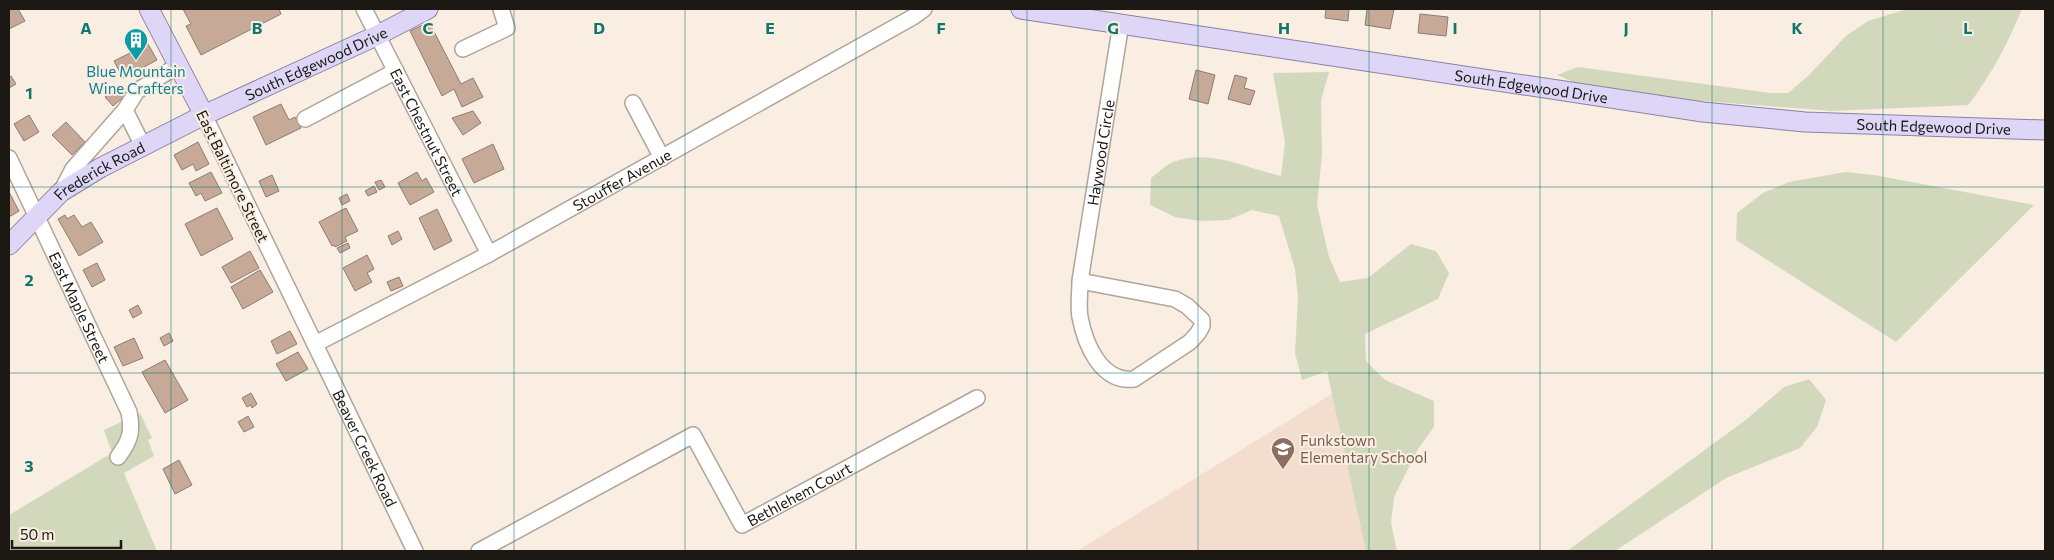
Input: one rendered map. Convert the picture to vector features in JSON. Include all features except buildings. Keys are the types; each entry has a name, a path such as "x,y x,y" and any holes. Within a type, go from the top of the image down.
{"main road":[{"name":"East Baltimore Street","path":"149,9 204,115"},
{"name":"South Edgewood Drive","path":"204,115 378,35 428,9"},
{"name":"South Edgewood Drive","path":"1020,9 1703,112 1843,124 2045,130"},
{"name":"Frederick Road","path":"9,245 61,192 100,168 204,115"}],"street":[{"name":"East Chestnut Street","path":"364,9 489,254"},
{"path":"463,49 507,28 501,9"},
{"name":"Stouffer Avenue","path":"315,344 489,254 913,17 924,9"},
{"name":"Haywood Circle","path":"1080,281 1175,299 1196,313 1202,320 1202,326 1190,342 1134,379 1124,380 1115,378 1106,372 1096,360 1087,341 1080,316 1080,281 1121,23"},
{"path":"61,192 73,169 125,110 137,91 177,66"},
{"path":"306,119 396,70"},
{"path":"633,103 662,158"},
{"path":"125,110 144,146"},
{"name":"East Baltimore Street","path":"204,115 315,344"},
{"name":"East Maple Street","path":"9,158 129,412 132,427 130,438 118,457"},
{"name":"Beaver Creek Road","path":"315,344 415,551"},
{"name":"Bethlehem Court","path":"479,551 693,435 742,525 977,398"}],"shaded area":[{"name":"Funkstown Elementary School","path":"1340,389 1374,551 1077,551"}],"green space":[{"path":"1907,9 2022,9 1998,59 1968,105 1832,111 1600,93 1557,75 1578,67 1770,93 1788,93 1808,76 1846,36 1868,21"},
{"path":"1329,72 1321,100 1322,154 1317,205 1329,257 1340,282 1368,278 1411,244 1436,251 1449,273 1438,299 1365,334 1366,361 1385,380 1434,401 1434,427 1418,449 1394,497 1391,523 1397,551 1366,551 1327,371 1302,380 1295,353 1298,297 1295,269 1279,216 1252,210 1228,220 1201,221 1175,217 1150,205 1151,178 1170,163 1186,158 1214,158 1281,176 1285,142 1273,73"},
{"path":"1845,172 1874,175 2034,205 1896,342 1736,240 1737,213 1763,193 1789,182"},
{"path":"1809,379 1826,400 1817,427 1800,448 1726,478 1615,551 1567,551 1747,419 1784,387"},
{"path":"140,413 152,438 148,440 154,456 124,473 157,551 9,551 9,515 112,453 104,430"}],"place":[{"name":"Blue Mountain Wine Crafters","path":"136,61"},
{"name":"Funkstown Elementary School","path":"1283,470"}]}
